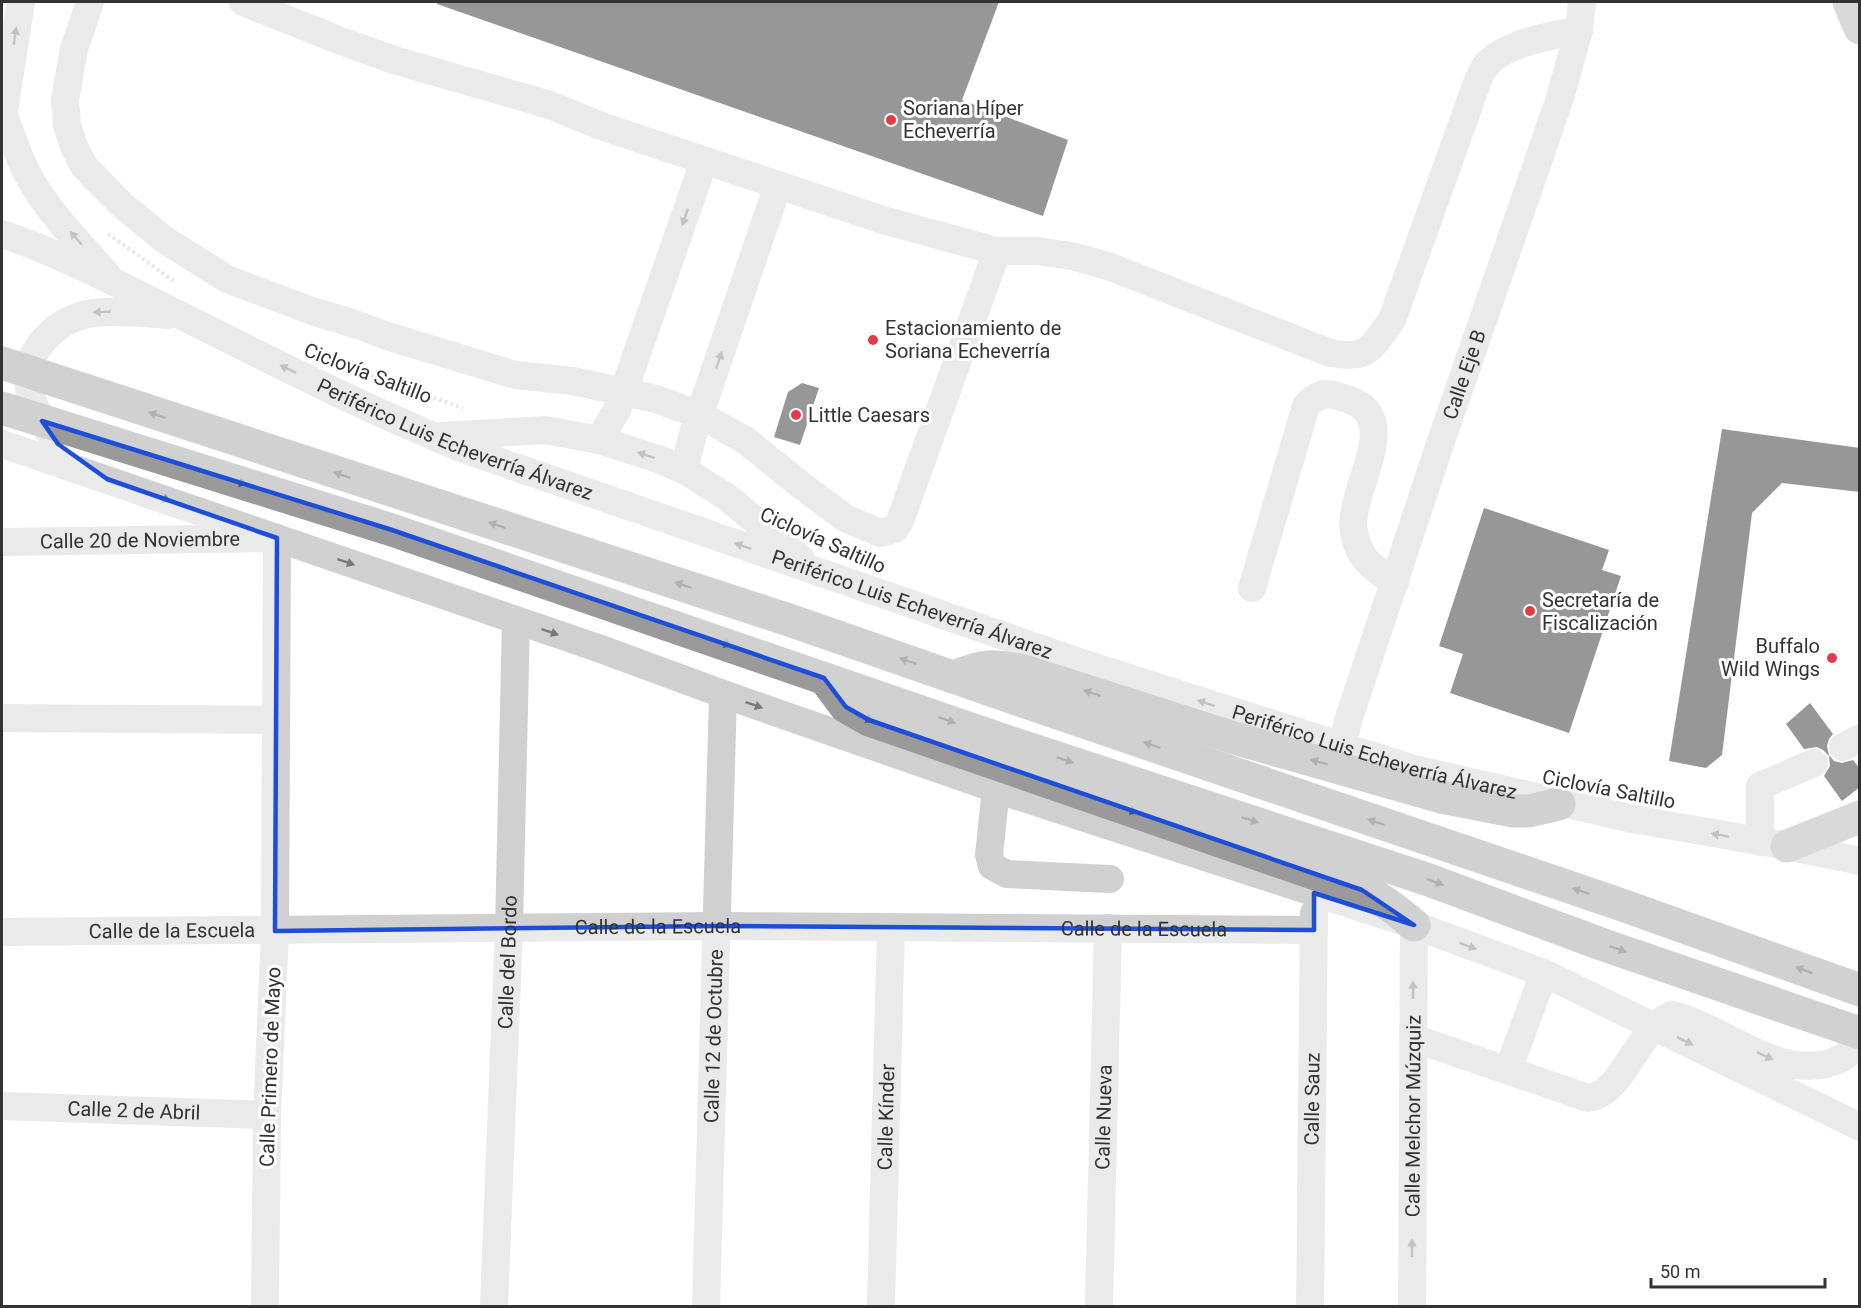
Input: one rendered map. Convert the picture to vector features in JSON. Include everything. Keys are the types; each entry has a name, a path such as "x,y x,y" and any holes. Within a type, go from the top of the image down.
{"highway":[{"path":"2,363 781,617 1622,905 1860,990"},
{"path":"2,408 389,529 1009,742 1430,880 1602,944 1860,1034"},
{"path":"954,677 972,669 997,666 1035,675 1237,739 1441,797 1513,811 1529,811 1559,804"},
{"path":"824,678 846,707 869,720 1369,893 1389,904 1414,926"}],"main road":[{"path":"1849,2 1860,28"},
{"path":"1774,844 1860,817"}],"street":[{"path":"21,2 6,70 2,118 35,188 50,209 114,282"},
{"path":"90,2 74,49 65,100 67,125 74,147 84,166 122,206 165,240 227,279 387,336 515,375 573,381 624,392 656,399 700,415 745,440 845,518 880,533 895,529 900,521 998,251"},
{"path":"243,2 394,60 550,105 601,126 883,220 998,251 1037,251 1072,256 1108,266 1330,353 1351,357 1366,352 1392,320 1478,80 1487,64 1505,51 1579,30"},
{"name":"Calle Eje B","path":"1342,747 1348,721 1439,447 1560,98 1579,30 1582,2"},
{"path":"599,440 618,408 704,161"},
{"path":"684,470 691,439 778,185"},
{"name":"Periférico Luis Echeverría Álvarez","path":"2,234 114,282 290,370 433,436 1076,661 1414,769 1559,804 1860,861"},
{"path":"107,478 58,444 40,418 29,388 31,362 42,343 55,328 92,313 121,312 182,316"},
{"path":"1252,588 1306,406 1311,399 1322,394 1331,394 1355,402 1364,408 1372,422 1374,433 1366,472 1356,504 1353,529 1359,550 1366,562 1395,583"},
{"path":"433,436 545,430 599,440 658,459 684,470 727,497 814,570"},
{"path":"2,444 107,478 996,789 1414,926 1544,973 1860,1126"},
{"name":"Calle 20 de Noviembre","path":"2,542 278,538"},
{"name":"Calle Primero de Mayo","path":"265,1306 267,1115 275,931 278,538"},
{"name":"Calle del Bordo","path":"494,1306 509,927 516,620"},
{"name":"Calle 12 de Octubre","path":"706,1306 723,694"},
{"path":"2,718 276,720"},
{"path":"1774,844 1760,786 1814,763"},
{"path":"996,789 989,855 992,866 1007,874 1110,879"},
{"path":"1822,853 1860,884"},
{"name":"Calle Sauz","path":"1310,1306 1314,893"},
{"name":"Calle de la Escuela","path":"2,932 718,926 1314,930"},
{"name":"Calle Melchor Múzquiz","path":"1412,1306 1414,926"},
{"name":"Calle Kínder","path":"881,1306 891,927"},
{"name":"Calle Nueva","path":"1099,1306 1108,928"},
{"path":"1508,1070 1544,973"},
{"path":"1413,1038 1588,1098 1596,1097 1609,1088 1655,1026 1672,1015 1689,1019 1775,1060 1794,1066 1815,1067 1841,1059 1860,1045"},
{"name":"Calle 2 de Abril","path":"2,1106 267,1115"}],"path":[{"path":"102,230 185,287"},
{"name":"Ciclovía Saltillo","path":"347,367 467,410"}],"highlighted area":[{"path":"42,421 389,529 824,678 846,707 869,720 1362,890 1414,925 1314,893 1314,930 718,926 275,931 277,538 107,479 58,444"}],"building":[{"name":"Soriana Híper Echeverría","path":"437,2 999,2 962,100 1068,140 1043,216 437,4"},
{"name":"Little Caesars","path":"802,383 819,388 800,445 774,437 788,392"},
{"path":"1722,429 1860,448 1860,492 1782,483 1752,513 1722,755 1706,768 1669,761"},
{"name":"Secretaría de Fiscalización","path":"1484,508 1609,550 1602,570 1621,576 1569,733 1450,693 1463,654 1439,646"},
{"path":"1810,703 1833,734 1827,746 1829,755 1834,761 1842,763 1853,760 1860,769 1860,787 1842,801 1824,776 1830,766 1829,756 1817,747 1804,749 1786,724"}],"place":[{"name":"Soriana Híper Echeverría","path":"891,120"},
{"name":"Estacionamiento de Soriana Echeverría","path":"873,340"},
{"name":"Little Caesars","path":"796,415"},
{"name":"Secretaría de Fiscalización","path":"1530,611"},
{"name":"Buffalo Wild Wings","path":"1832,658"}]}
